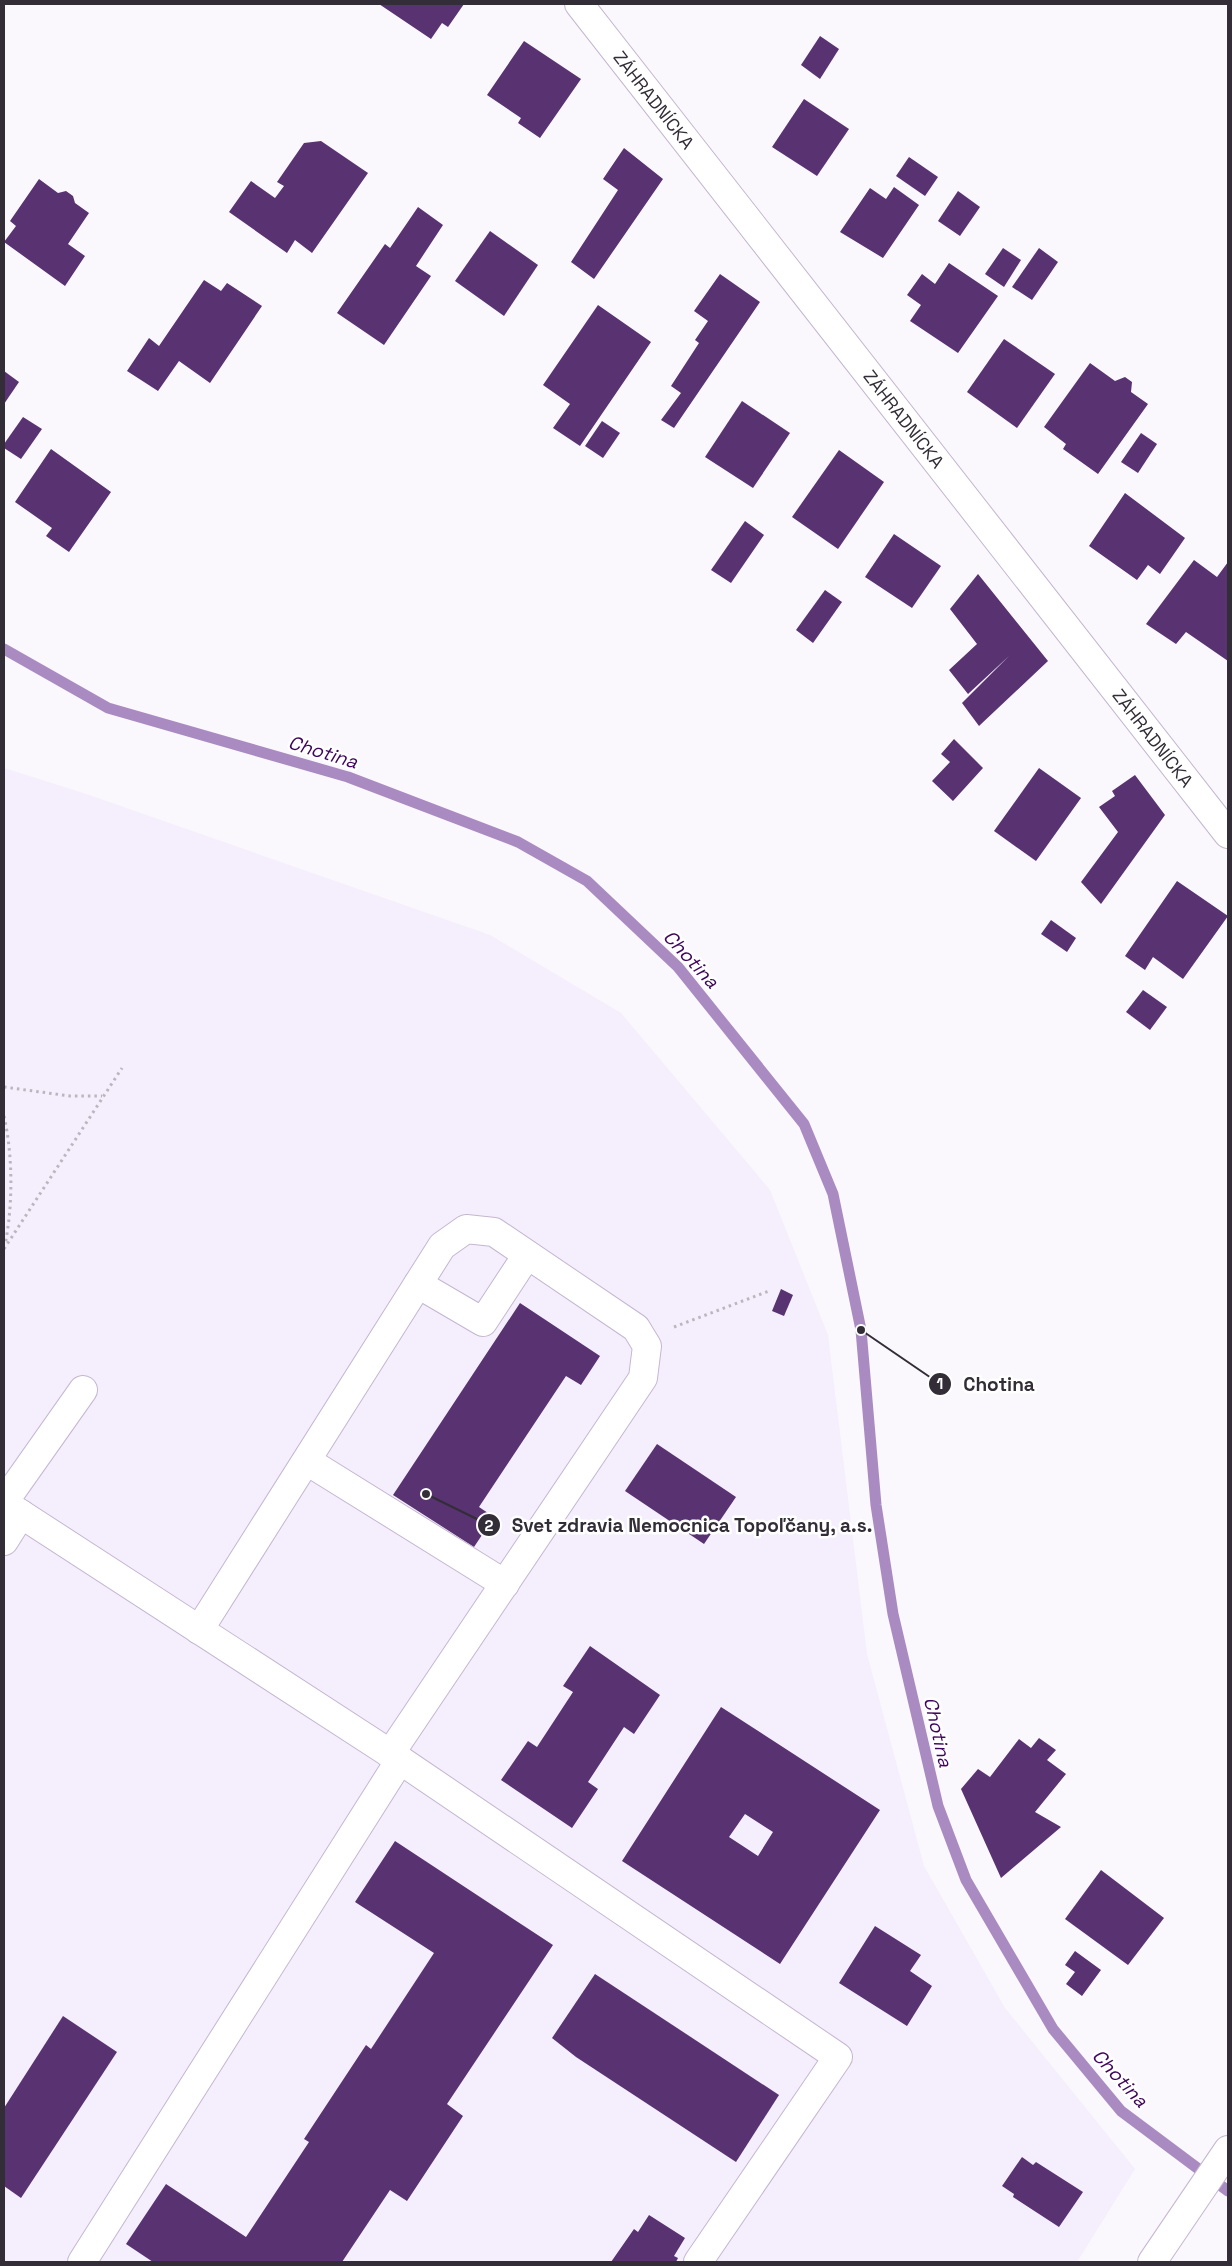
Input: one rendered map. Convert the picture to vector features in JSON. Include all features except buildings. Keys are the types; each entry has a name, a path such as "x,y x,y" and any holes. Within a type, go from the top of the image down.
{"street":[{"name":"ZÁHRADNÍCKA","path":"579,4 1228,834"},
{"path":"82,2262 395,1757 505,1584 643,1378 647,1346 636,1328 494,1232 466,1229 442,1246 199,1630"},
{"path":"418,1284 482,1322 527,1255"},
{"path":"4,1542 10,1506 83,1390"},
{"path":"307,1461 505,1584"},
{"path":"10,1506 395,1757 838,2057 698,2262"},
{"path":"1152,2262 1228,2150"}],"path":[{"path":"4,1248 122,1068"},
{"path":"4,1087 70,1096 102,1096"},
{"path":"4,1116 9,1137 11,1218 4,1248"},
{"path":"645,1342 664,1331 769,1290"}],"shaded area":[{"path":"4,768 86,794 490,935 621,1013 770,1190 828,1335 867,1654 924,1866 1005,2008 1135,2169 1077,2262 4,2262"}],"waterway":[{"name":"Chotina","path":"4,649 108,708 348,777 518,842 587,881 678,967 804,1124 833,1194 861,1330 876,1505 893,1614 938,1806 966,1880 1053,2029 1121,2111 1228,2191"}],"place":[{"name":"Chotina","path":"861,1330"},
{"name":"Svet zdravia Nemocnica Topoľčany, a.s.","path":"426,1494"}]}
